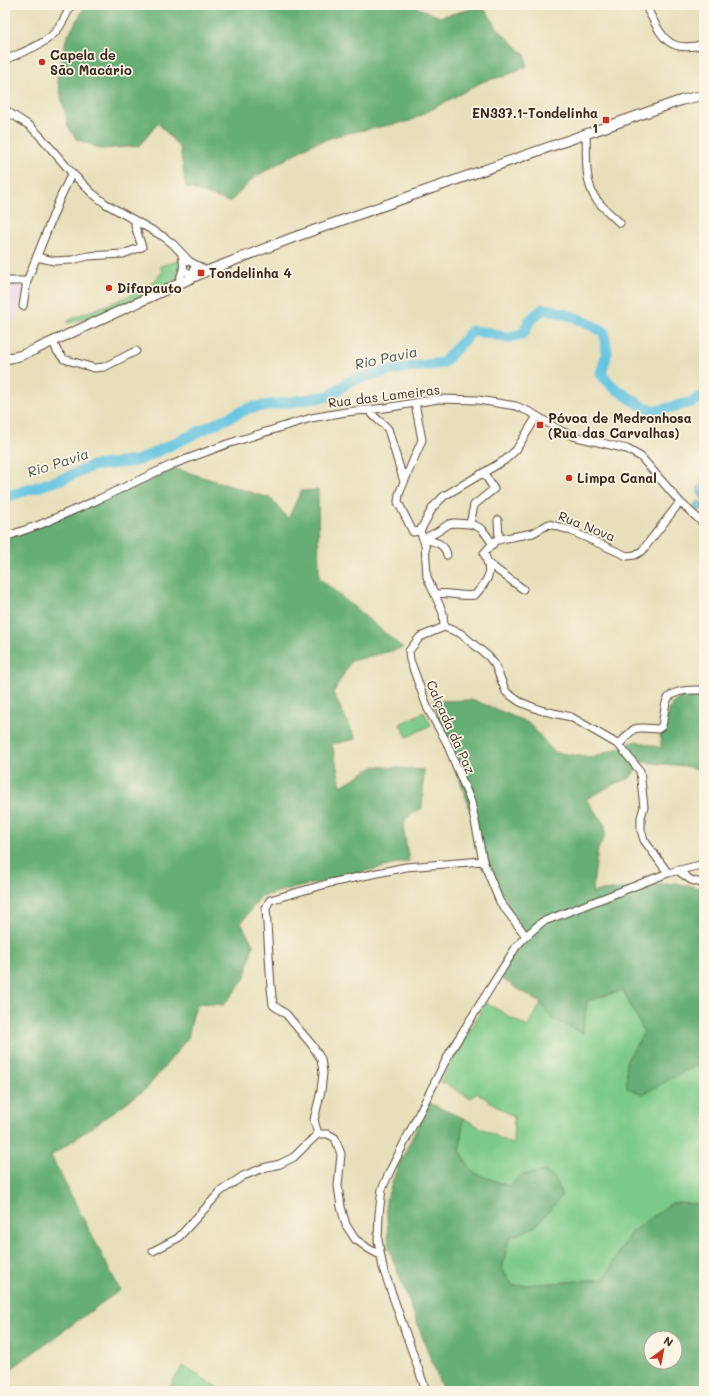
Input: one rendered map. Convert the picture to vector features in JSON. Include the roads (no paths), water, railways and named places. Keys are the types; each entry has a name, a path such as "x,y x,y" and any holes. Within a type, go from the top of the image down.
{"main road":[{"path":"5,359 19,356 194,276 292,238 586,133 682,100 704,95"}],"street":[{"path":"5,60 39,44 50,37 57,30 71,5"},
{"path":"645,5 661,35 668,42 693,47 704,44"},
{"path":"6,112 30,126 92,193 101,200 164,237 189,261 207,271"},
{"path":"586,133 586,161 592,191 594,196 620,222"},
{"path":"22,306 27,281 60,198 72,173"},
{"path":"37,257 54,260 72,260 88,256 123,254 142,247 135,226 136,221"},
{"path":"178,283 184,270 182,254"},
{"path":"184,270 194,276 195,265"},
{"path":"5,281 27,281"},
{"path":"53,341 57,351 64,359 94,368 104,366 136,351"},
{"name":"Rua das Lameiras","path":"5,537 39,525 95,501 171,465 226,444 314,417 438,399 478,400 516,406 573,436 627,449 641,457 680,502 704,524"},
{"path":"415,403 422,440 399,494 398,502 413,532 420,530 433,507 444,496 505,460 516,450 536,416"},
{"path":"369,410 388,429 404,482"},
{"path":"470,524 474,504 494,488 484,473"},
{"name":"Rua Nova","path":"496,542 533,533 549,524 569,530 627,556 635,555 642,551 680,502"},
{"path":"435,594 446,593 464,597 475,595 487,581 489,575 489,564 484,553 496,542 498,520"},
{"path":"423,539 454,523 476,526 482,529 496,542"},
{"path":"420,530 425,544 427,577 443,613 444,627 460,633 489,657 495,665 506,692 520,702 540,710 571,717 619,745 640,771 644,807 641,818 641,830 644,840 668,873"},
{"path":"423,539 443,547 446,550 447,555"},
{"path":"489,564 523,589"},
{"name":"Calçada da Paz","path":"444,627 420,637 409,651 410,660 428,709 446,741 471,802 483,862 500,902 526,936"},
{"path":"619,745 632,730 637,727 658,729 662,726 667,701 674,693 703,690"},
{"path":"318,1134 314,1120 321,1091 321,1059 312,1045 286,1014 273,1004 266,908 270,900 330,883 406,867 483,862"},
{"path":"426,1391 382,1268 378,1240 379,1214 382,1189 450,1052 516,946 542,922 676,870 704,864"},
{"path":"676,870 691,880 704,884"},
{"path":"153,1251 178,1238 221,1191 244,1176 294,1158 318,1134 328,1134 335,1138 341,1154 338,1186 341,1207 346,1225 355,1239 368,1249 380,1255"}],"water":[{"path":"704,481 704,500 698,493 698,488"},
{"path":"697,502 701,502 703,506 701,510 697,510 695,508 695,504"}],"waterway":[{"name":"Rio Pavia","path":"5,497 65,478 92,466 137,461 249,408 329,396 350,381 389,370 443,363 472,331 490,333 507,338 524,333 529,321 543,309 559,312 575,318 604,332 607,353 601,374 612,386 643,407 656,411 692,402 704,396"}],"place":[{"name":"Capela de São Macário","path":"42,62"},
{"name":"EN337.1-Tondelinha 1","path":"606,120"},
{"name":"Tondelinha 4","path":"201,273"},
{"name":"Difapauto","path":"109,288"},
{"name":"Póvoa de Medronhosa (Rua das Carvalhas)","path":"540,425"},
{"name":"Limpa Canal","path":"569,478"}]}
